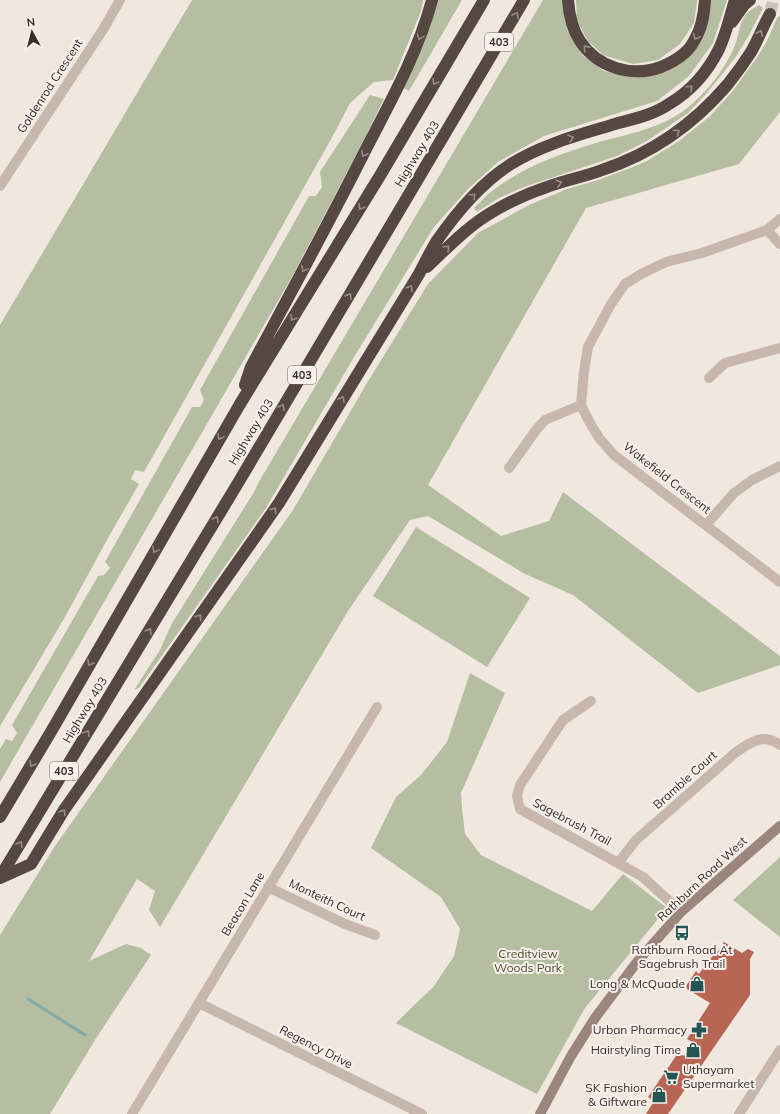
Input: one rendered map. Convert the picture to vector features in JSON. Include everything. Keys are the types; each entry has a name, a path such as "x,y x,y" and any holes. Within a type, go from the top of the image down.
{"highway":[{"path":"240,404 251,367 395,92 420,37 432,0"},
{"name":"Highway 403","path":"0,817 240,404 381,174 484,0"},
{"name":"Highway 403","path":"0,878 242,476 524,0"},
{"path":"568,0 571,21 576,34 592,55 620,70 638,71 656,68 672,62 690,48 698,35 704,18 705,0"},
{"path":"0,878 31,864 64,810 279,503 419,274 436,243 457,214 472,197 510,164 548,145 640,117 658,110 689,90 704,72 719,49 735,0"},
{"path":"725,33 744,4 750,0"},
{"path":"419,274 461,236 493,212 511,202 547,186 603,170 629,160 649,150 684,126 712,102 738,71 751,52 770,14"}],"street":[{"name":"Goldenrod Crescent","path":"0,186 104,28 120,0"},
{"path":"509,468 545,420 581,405 588,348 611,304 625,284 666,262 702,253 767,230 780,219"},
{"path":"767,230 780,244"},
{"path":"709,378 725,363 780,348"},
{"name":"Wakefield Crescent","path":"581,405 599,438 614,455 780,582"},
{"path":"706,525 734,493 752,480 780,466"},
{"name":"Sagebrush Trail","path":"591,702 563,720 520,784 517,796 520,809 643,877 681,912"},
{"name":"Beacon Lane","path":"132,1114 377,707"},
{"name":"Bramble Court","path":"618,863 636,840 734,753 761,738 775,741 780,745"},
{"name":"Rathburn Road West","path":"540,1114 571,1056 595,1018 637,962 681,912 780,826"},
{"name":"Monteith Court","path":"268,887 345,924 375,935"},
{"name":"Regency Drive","path":"199,1003 422,1114"},
{"path":"739,1114 780,1050"}],"green space":[{"path":"192,0 423,0 421,11 393,80 374,82 350,103 144,472 135,470 131,479 139,484 65,617 0,726 0,325"},
{"path":"436,0 462,0 409,91 402,87"},
{"path":"543,0 562,0 568,31 583,56 604,71 632,77 667,71 706,28 711,0 727,0 713,43 689,76 657,101 544,136 498,162 468,189 434,227 354,357 266,508 139,688 134,690 160,650 171,625 254,492"},
{"path":"576,0 697,1 694,23 680,44 658,60 633,64 603,55 587,40 577,20"},
{"path":"759,5 763,8 735,58 707,93 688,113 647,141 617,156 524,187 499,198 477,212 474,208 487,195 504,182 529,168 568,152 654,126 676,116 686,109 719,75 733,50 744,17 748,12"},
{"path":"780,16 780,112 739,164 586,208 428,485 501,536 549,521 563,492 780,656 780,665 698,693 573,595 525,574 428,516 410,520 348,611 160,927 149,910 155,891 137,879 89,961 126,944 141,948 151,955 95,1040 50,1114 0,1114 0,935 55,846 293,510 367,383 428,284 478,233 529,205 567,189 595,181 647,161 679,141 709,117 732,92 758,56 766,43 777,18"},
{"path":"370,95 384,99 293,275 0,782 0,749 6,739 12,741 17,733 12,725 98,576 104,575 110,568 105,562 192,407 200,407 204,400 200,390 309,196 316,196 322,187 320,172"},
{"path":"416,527 530,598 487,667 373,596"},
{"name":"Creditview Woods Park","path":"470,673 505,693 461,793 465,834 481,855 592,911 623,874 667,908 585,1008 537,1094 396,1023 434,986 454,956 460,929 441,897 371,848 396,797 421,775 447,742"},
{"path":"780,857 780,937 733,900"}],"building":[{"path":"724,942 742,953 748,949 754,952 750,959 750,995 668,1114 646,1114 654,1101 648,1097 678,1053 684,1056 692,1042 687,1039 710,1003 687,989 686,986 696,971 699,974"}],"waterway":[{"path":"28,999 85,1035"}],"tunnel":[{"path":"770,14 773,0"}],"place":[{"name":"Rathburn Road At Sagebrush Trail","path":"682,933"},
{"name":"Long & McQuade","path":"697,984"},
{"name":"Urban Pharmacy","path":"699,1030"},
{"name":"Hairstyling Time","path":"693,1050"},
{"name":"Uthayam Supermarket","path":"671,1077"},
{"name":"SK Fashion & Giftware","path":"659,1095"}]}
